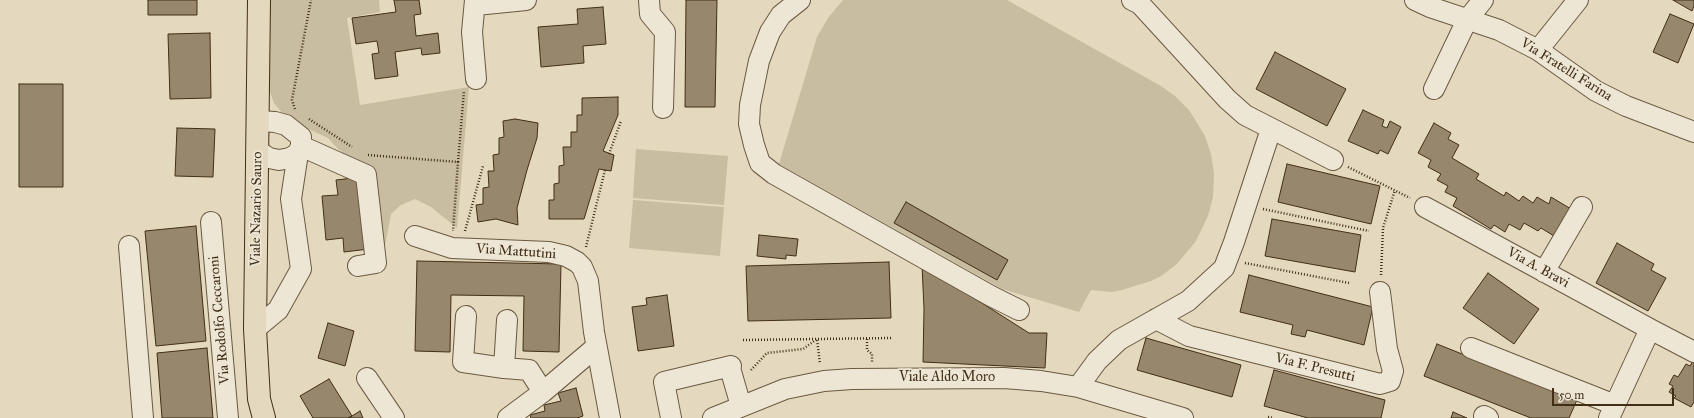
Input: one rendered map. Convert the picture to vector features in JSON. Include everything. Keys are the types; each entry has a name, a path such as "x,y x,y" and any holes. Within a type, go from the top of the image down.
{"main road":[{"name":"Viale Nazario Sauro","path":"259,0 259,121 255,329 259,398 264,418"}],"street":[{"path":"476,79 472,32 476,3 526,0"},
{"path":"649,0 650,14 665,32 662,108"},
{"path":"800,0 781,15 770,32 759,61 750,105 749,124 760,163 774,174 991,296 1019,310"},
{"path":"1132,0 1140,4 1227,99 1245,115 1333,160"},
{"name":"Via Fratelli Farina","path":"1415,0 1430,7 1499,30 1538,50 1596,91 1626,106 1694,132"},
{"path":"1434,89 1467,20 1483,0"},
{"path":"1538,50 1578,0"},
{"path":"255,329 278,310 301,269 291,199 301,137 286,125 275,122 259,121"},
{"path":"1078,387 1097,361 1119,340 1188,301 1224,268 1271,129"},
{"path":"258,151 269,158 279,160 290,158 300,149"},
{"path":"300,149 366,175 376,263 358,266"},
{"name":"Via A. Bravi","path":"1425,207 1694,352"},
{"path":"1544,272 1582,207"},
{"name":"Via Rodolfo Ceccaroni","path":"211,222 228,418"},
{"name":"Via Mattutini","path":"415,236 456,248 558,253 572,259 582,267"},
{"path":"129,246 143,418"},
{"path":"582,267 588,281 596,347 610,418"},
{"name":"Via F. Presutti","path":"1156,319 1190,336 1380,384 1390,381 1393,371 1387,349 1380,292"},
{"path":"466,316 463,362 529,370 543,392"},
{"path":"504,368 507,320"},
{"path":"1471,348 1612,412 1650,329"},
{"path":"508,418 543,392 596,347"},
{"path":"671,418 664,382 731,366 730,368 741,406"},
{"path":"367,378 394,418"},
{"name":"Viale Aldo Moro","path":"713,418 785,389 822,381 1004,378 1041,381 1078,387 1183,418"}],"path":[{"path":"296,109 292,100 311,0"},
{"path":"456,248 458,162 464,92 468,81 476,79"},
{"path":"308,118 356,151"},
{"path":"609,154 621,121"},
{"path":"363,155 458,162"},
{"path":"1333,160 1395,190 1383,228 1380,292"},
{"path":"456,248 483,166"},
{"path":"582,267 590,228 605,170"},
{"path":"1246,205 1369,231"},
{"path":"1227,260 1349,283"},
{"path":"867,338 867,350 872,354 872,379"},
{"path":"743,340 891,338"},
{"path":"751,370 767,353 803,349 816,339"},
{"path":"816,339 822,381"},
{"path":"1268,416 1273,418"}],"shaded area":[{"path":"269,0 379,0 380,12 347,18 360,105 469,87 457,228 431,207 415,199 401,205 391,214 383,256 374,176 338,149 328,138 287,119 274,103 268,87"},
{"path":"843,0 1007,0 1161,86 1175,96 1189,110 1205,136 1211,154 1214,174 1213,197 1208,216 1196,241 1177,264 1161,276 1151,281 1111,292 1091,290 1079,312 1002,289 779,164 817,37 828,18"},
{"path":"636,149 728,156 724,205 633,198"},
{"path":"633,200 724,207 720,256 629,248"}],"building":[{"path":"148,0 197,0 197,15 148,15"},
{"path":"394,0 419,0 421,14 414,15 416,36 438,33 440,53 422,55 421,48 395,52 398,76 375,79 372,54 379,53 377,41 356,44 352,18 396,12"},
{"path":"686,0 717,0 715,107 685,107"},
{"path":"1673,0 1694,0 1692,11"},
{"path":"603,7 606,44 583,46 584,63 541,67 538,27 578,24 577,9"},
{"path":"1670,14 1694,24 1678,63 1653,52"},
{"path":"210,33 211,98 170,99 168,34"},
{"path":"1275,52 1346,89 1327,126 1256,89"},
{"path":"19,84 63,84 63,187 19,187"},
{"path":"618,97 618,115 603,151 614,155 611,171 599,169 584,219 549,219 549,200 554,200 554,184 559,183 559,166 564,165 563,147 571,147 571,132 577,132 577,115 582,115 582,98"},
{"path":"1363,110 1384,120 1382,126 1387,128 1390,121 1401,127 1388,154 1380,150 1378,154 1348,141"},
{"path":"515,119 538,123 537,138 517,208 518,225 496,219 478,222 476,205 483,204 483,188 489,187 488,171 494,171 493,155 499,154 499,138 504,137 503,121"},
{"path":"1434,123 1451,133 1448,139 1459,145 1452,158 1479,174 1476,179 1504,196 1506,192 1519,201 1523,196 1533,203 1537,197 1549,204 1551,197 1571,209 1554,236 1541,228 1538,231 1524,223 1520,230 1509,224 1505,232 1494,225 1491,229 1453,206 1457,198 1445,192 1448,186 1437,180 1441,174 1428,167 1431,160 1418,153"},
{"path":"177,128 215,129 213,177 175,176"},
{"path":"1287,164 1380,186 1371,224 1278,202"},
{"path":"362,177 369,249 344,252 343,238 326,240 322,196 338,195 336,180"},
{"path":"906,202 1008,260 997,280 894,223"},
{"path":"1272,219 1361,235 1355,272 1265,256"},
{"path":"196,226 206,341 156,346 145,231"},
{"path":"759,235 798,239 796,256 786,255 786,259 757,256"},
{"path":"1617,243 1654,264 1651,270 1666,278 1648,311 1596,283"},
{"path":"417,261 561,264 559,352 523,351 524,296 451,295 450,352 415,351"},
{"path":"889,262 891,318 748,321 746,266"},
{"path":"922,265 1029,333 1047,333 1045,368 923,362 924,309"},
{"path":"1488,273 1539,309 1514,344 1463,308"},
{"path":"1249,275 1373,307 1364,345 1307,330 1305,337 1291,334 1293,325 1240,312"},
{"path":"667,295 674,346 638,351 632,307 647,305 646,298"},
{"path":"328,323 354,331 345,366 318,358"},
{"path":"1146,338 1241,365 1232,397 1137,370"},
{"path":"1437,344 1577,400 1569,418 1531,418 1424,376"},
{"path":"207,348 213,418 162,418 157,353"},
{"path":"1694,359 1694,402 1691,407 1674,398 1676,396 1669,392 1673,386 1669,384 1674,375 1678,377 1686,364 1690,366"},
{"path":"1274,370 1385,400 1381,418 1308,418 1264,406"},
{"path":"329,379 352,416 348,418 313,418 300,396"},
{"path":"576,388 583,416 577,418 531,418 530,415 545,411 544,405 561,401 558,393"},
{"path":"360,411 363,418 348,418 352,416"},
{"path":"1453,412 1467,418 1451,418"}]}
